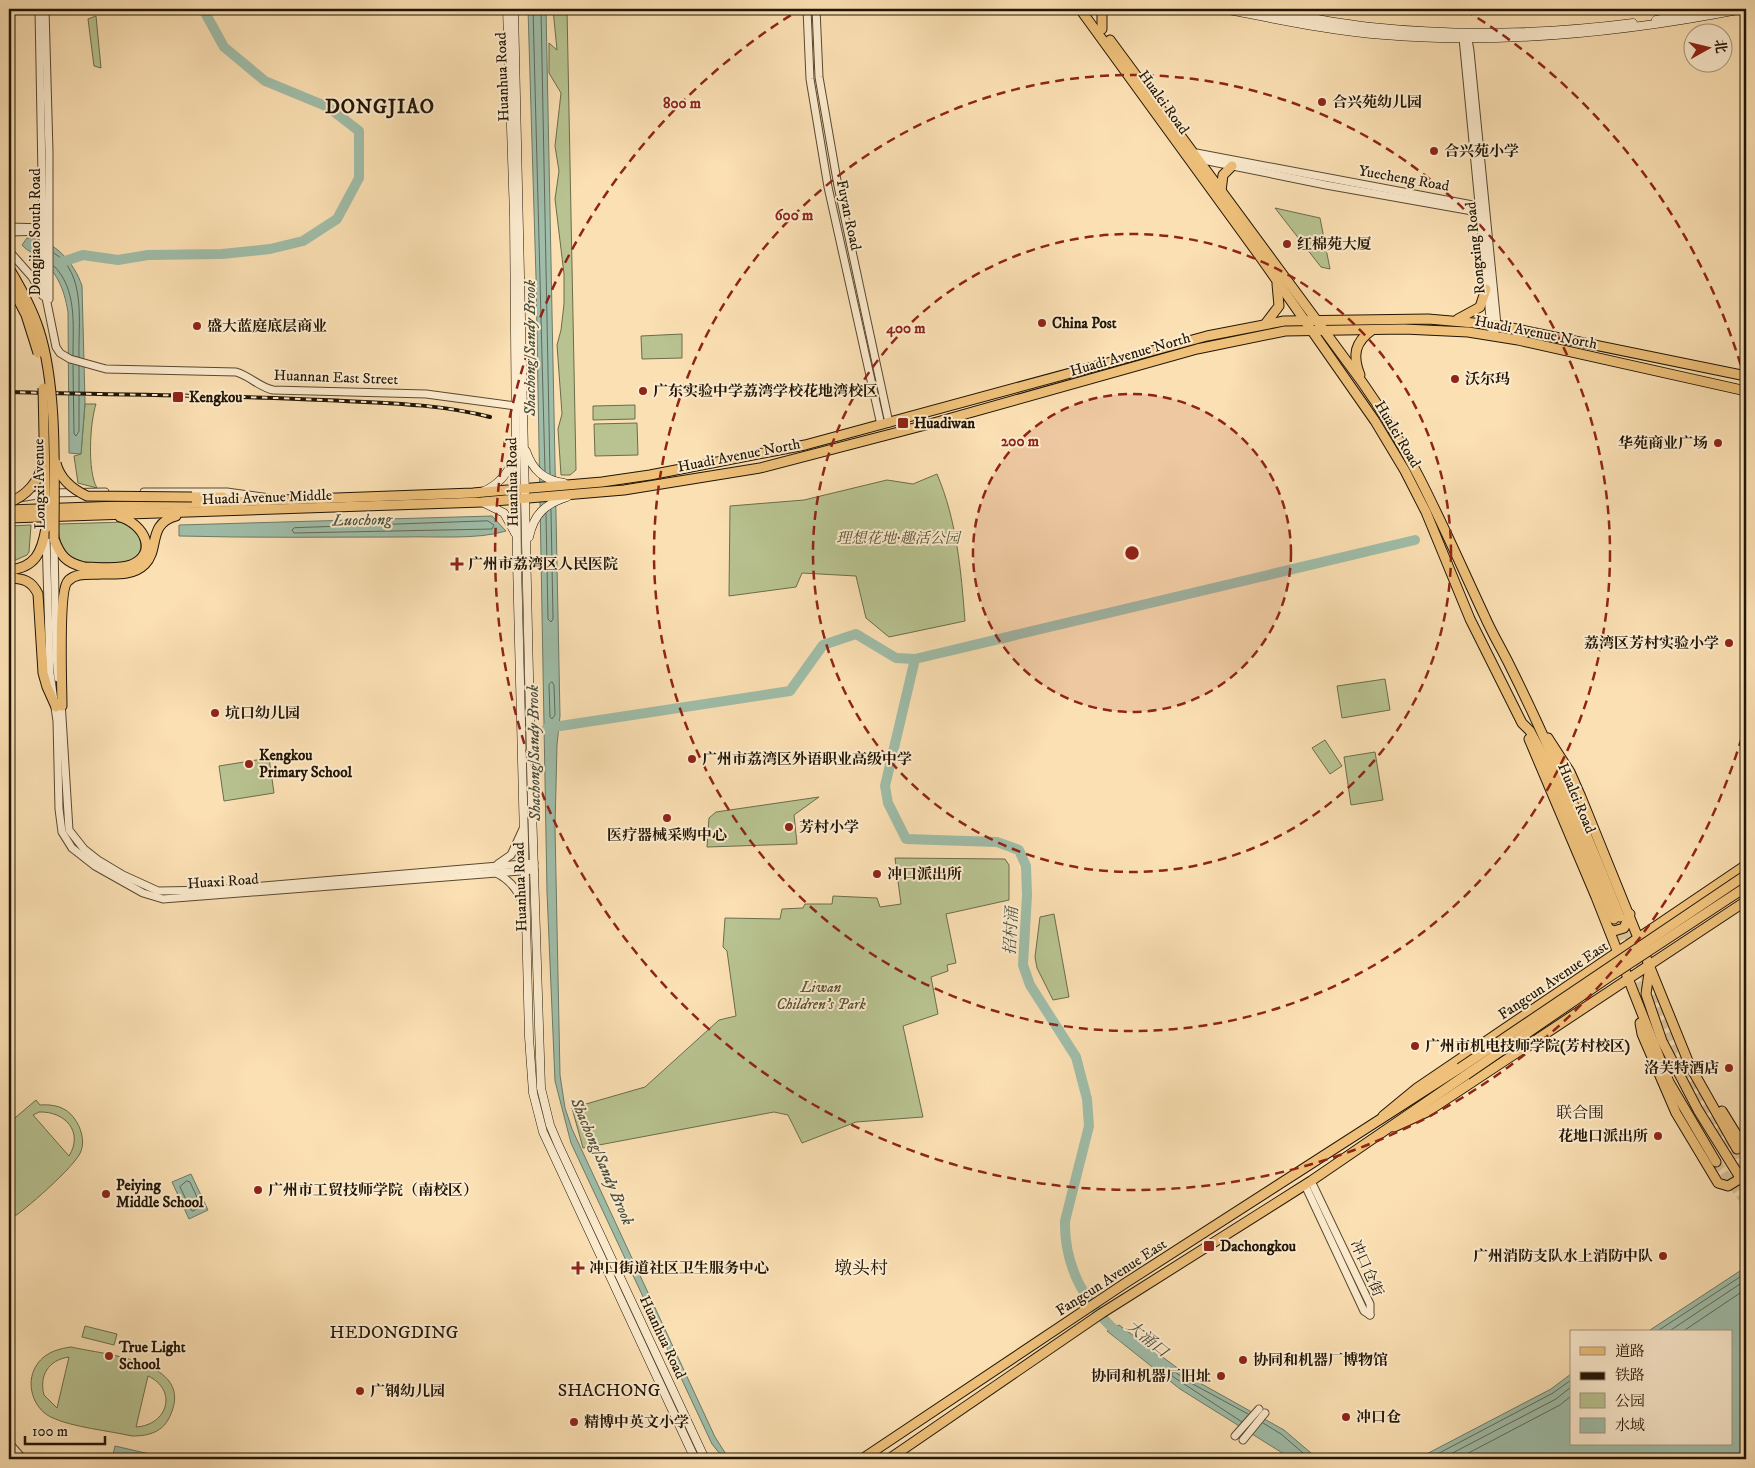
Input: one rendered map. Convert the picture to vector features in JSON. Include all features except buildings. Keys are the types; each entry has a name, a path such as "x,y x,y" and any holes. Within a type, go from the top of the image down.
{"main road":[{"name":"Huanhua Road","path":"507,9 514,216 517,451 522,500 528,532 539,1070 544,1104 558,1144 705,1459"},
{"name":"Huanhua Road","path":"514,9 527,445 521,489"},
{"name":"Hualei Road","path":"1080,9 1191,155 1221,191 1362,382 1395,430 1427,490 1534,718 1617,918 1551,772 1530,730 1522,723 1483,645 1426,512 1405,471 1347,378 1277,281 1191,155 1088,9"},
{"path":"1102,9 1102,29"},
{"path":"1222,9 1352,32 1408,37 1623,29 1678,22 1743,9"},
{"path":"1259,9 1369,26 1466,36 1628,23 1714,9"},
{"path":"1221,191 1223,175 1232,166"},
{"name":"Longxi Avenue","path":"9,268 27,301 39,332 48,374 54,538"},
{"path":"1266,323 1279,306 1277,281"},
{"name":"Longxi Avenue","path":"9,282 26,314 38,350 50,446 46,528"},
{"path":"1455,320 1469,315 1480,307 1486,289"},
{"name":"Huadi Avenue North","path":"521,489 650,474 774,453 1207,336 1266,323 1304,319 1455,320 1493,324 1746,376"},
{"name":"Huadi Avenue North","path":"522,500 624,490 760,468 937,422 1197,349 1267,334 1312,330 1436,330 1493,336 1746,391"},
{"path":"1362,382 1355,355 1361,338 1372,330"},
{"path":"527,445 528,455 538,473 550,480 568,484"},
{"path":"50,446 59,473 71,487 87,496 294,499"},
{"path":"9,500 25,493 39,477 50,446"},
{"path":"516,533 510,520 504,513 481,497 504,477 517,451"},
{"path":"525,464 528,455"},
{"name":"Huadi Avenue Middle","path":"9,518 186,513 481,497 521,489"},
{"path":"528,532 534,518 540,511 549,504 569,496"},
{"name":"Huadi Avenue Middle","path":"9,510 294,499 481,497 522,500"},
{"name":"Huanhua Road","path":"522,500 517,513 516,533 525,908 530,1069 538,1114 546,1139 695,1459"},
{"path":"54,538 58,550 67,561 84,567 131,565 140,558 161,524 172,517 186,513"},
{"path":"59,707 62,605 65,584 71,578 80,575 120,574 134,571 146,562 150,540 143,531 135,523 107,514"},
{"path":"9,570 26,567 38,558 46,528"},
{"path":"9,578 26,580 33,585 38,594 43,673 46,687 59,707"},
{"path":"1483,645 1496,639"},
{"path":"1534,718 1570,772 1640,937 1690,1066 1742,1150"},
{"path":"1522,723 1609,929 1669,1082 1716,1162"},
{"name":"Fangcun Avenue East","path":"1378,1121 1390,1108 1410,1092 1746,865"},
{"name":"Fangcun Avenue East","path":"889,1459 1099,1316 1308,1183 1384,1132 1463,1072 1746,875"},
{"name":"Fangcun Avenue East","path":"862,1459 1092,1306 1378,1121 1463,1072 1746,887"},
{"name":"Fangcun Avenue East","path":"1384,1132 1427,1112 1746,901"},
{"path":"1609,929 1614,931 1624,928 1630,914"},
{"path":"1636,1001 1642,1034 1682,1125 1718,1183 1728,1186 1744,1177 1698,1110 1662,1041 1646,994 1650,966"},
{"path":"1572,984 1586,1006"}],"street":[{"name":"Dongjiao South Road","path":"39,9 48,307"},
{"name":"Dongjiao South Road","path":"45,9 46,234"},
{"name":"Fuyan Road","path":"807,9 810,79 828,187 885,424"},
{"name":"Fuyan Road","path":"816,9 819,77 838,186 885,424"},
{"name":"Rongxing Road","path":"1466,36 1486,289 1493,324"},
{"name":"Yuecheng Road","path":"1191,155 1232,166 1480,209"},
{"name":"Yuecheng Road","path":"1191,155 1480,209"},
{"name":"Rongxing Road","path":"1480,209 1493,336"},
{"path":"9,227 46,234"},
{"path":"9,232 46,234"},
{"path":"9,251 32,278 48,307"},
{"name":"Huannan East Street","path":"48,307 56,348 64,356 89,366 106,369 236,372 246,375 267,389 273,390 418,394 516,406"},
{"path":"9,500 49,493 86,491 228,492 274,498"},
{"name":"Longxi Avenue","path":"46,528 52,622"},
{"name":"Longxi Avenue","path":"54,538 50,673 59,707"},
{"name":"Huaxi Road","path":"59,707 59,809 62,832 72,848 95,866 148,895 174,899 534,867"},
{"path":"523,829 511,855 495,869 517,890 525,908"},
{"name":"冲口仓街","path":"1308,1183 1370,1304 1370,1315 1364,1310 1308,1183"},
{"path":"1234,1436 1262,1411 1242,1440"},
{"path":"9,1443 23,1459"}],"green space":[{"path":"553,9 567,9 576,470 570,475 561,475 558,429 562,414 557,345 564,304 564,274 555,199 559,171 555,146 561,93 549,73 549,43 557,50"},
{"path":"96,16 101,68 94,66 88,19"},
{"path":"1275,208 1320,218 1330,269 1321,267"},
{"path":"682,334 682,358 642,359 641,336"},
{"path":"85,404 96,404 90,446 92,470 97,488 78,483 74,456 81,454"},
{"path":"635,405 635,419 593,420 593,406"},
{"path":"637,423 638,455 595,456 594,424"},
{"name":"理想花地·趣活公园","path":"937,474 954,528 960,565 965,621 889,637 866,618 856,576 802,573 796,587 729,596 730,506 804,500 887,480 913,484"},
{"path":"125,522 138,534 141,545 138,555 131,562 80,561 73,558 62,547 58,524"},
{"path":"31,525 29,552 27,555 9,563 9,526"},
{"path":"1385,679 1390,710 1342,718 1337,686"},
{"path":"1325,740 1342,766 1330,774 1312,748"},
{"path":"1375,752 1383,800 1351,805 1344,757"},
{"path":"269,758 274,793 224,801 219,766"},
{"path":"819,797 794,815 797,844 707,847 709,818 716,812"},
{"name":"Liwan Children's Park","path":"895,858 1005,859 1009,865 1009,900 946,914 956,963 947,965 948,971 931,977 938,1014 903,1026 923,1117 856,1122 802,1143 788,1115 774,1112 583,1148 572,1108 645,1087 719,1020 736,1016 727,951 723,947 725,918 780,919 782,909 803,908 805,904 832,904 833,896 877,898 880,907 901,904"},
{"path":"1054,914 1069,997 1053,1000 1037,968 1035,957 1040,917"},
{"path":"36,1100 40,1105 59,1107 71,1114 80,1130 83,1143 81,1151 70,1167 36,1199 9,1220 9,1123","holes":["39,1112 64,1119 73,1131 73,1147 69,1156 33,1115"]},
{"path":"85,1326 117,1334 114,1345 82,1337"},
{"path":"71,1347 125,1358 159,1372 170,1383 175,1398 170,1416 164,1426 155,1432 132,1436 70,1424 47,1415 41,1410 34,1398 31,1384 32,1377 37,1364 45,1356","holes":["69,1357 57,1408 44,1395 44,1375 51,1365","148,1376 157,1382 163,1390 166,1398 165,1406 162,1414 156,1420 147,1425 136,1427"]}],"water":[{"path":"528,9 546,9 560,716 557,745 555,827 560,1075 565,1108 572,1129 715,1437 729,1459 724,1459 712,1444 571,1143 555,1081 547,892 536,277"},
{"path":"27,238 37,239 62,253 74,269 82,286 85,402 81,454 69,453 68,312 66,303 62,288 55,274 45,262 22,245"},
{"path":"492,516 506,531 482,536 455,537 179,536 179,525"},
{"path":"191,1174 208,1210 189,1219 172,1182"},
{"path":"1746,1267 1746,1459 1417,1459 1551,1389 1570,1375 1570,1446 1732,1446 1732,1330 1650,1330"},
{"path":"1119,1325 1191,1378 1284,1430 1318,1459 1292,1459 1180,1389 1107,1331"},
{"path":"115,1446 154,1455 153,1459 112,1459"}],"waterway":[{"path":"59,263 83,255 118,260 148,255 222,254 270,249 303,241 337,219 359,178 359,131 328,107 265,81 224,47 203,9"},
{"name":"Shachong/Sandy Brook","path":"547,728 790,691 823,645 856,634 896,658 915,659 1415,540"},
{"name":"招村涌","path":"915,659 885,786 888,803 906,839 997,842 1019,850 1026,866 1027,895 1023,965 1030,985 1076,1057 1087,1099 1089,1126 1065,1221 1069,1255 1073,1271 1089,1300 1110,1326 1123,1337"}],"tunnel":[{"path":"1614,919 1646,1000"},
{"path":"1622,920 1676,1053 1721,1138 1746,1178"},
{"path":"1737,1149 1746,1166"},
{"path":"1716,1162 1746,1203"},
{"path":"1734,1174 1746,1193"}],"railway":[{"path":"9,392 245,397 387,403 429,406 490,417"}],"place":[{"name":"合兴苑幼儿园","path":"1322,102"},
{"name":"合兴苑小学","path":"1434,151"},
{"name":"红棉苑大厦","path":"1287,244"},
{"name":"China Post","path":"1042,323"},
{"name":"盛大蓝庭底层商业","path":"197,326"},
{"name":"沃尔玛","path":"1455,379"},
{"name":"广东实验中学荔湾学校花地湾校区","path":"643,391"},
{"name":"Kengkou","path":"178,397"},
{"name":"Huadiwan","path":"903,423"},
{"name":"华苑商业广场","path":"1718,443"},
{"name":"广州市荔湾区人民医院","path":"457,564"},
{"name":"荔湾区芳村实验小学","path":"1729,643"},
{"name":"坑口幼儿园","path":"215,713"},
{"name":"广州市荔湾区外语职业高级中学","path":"692,759"},
{"name":"Kengkou Primary School","path":"249,764"},
{"name":"医疗器械采购中心","path":"667,818"},
{"name":"芳村小学","path":"789,827"},
{"name":"冲口派出所","path":"877,874"},
{"name":"广州市机电技师学院(芳村校区)","path":"1415,1046"},
{"name":"洛芙特酒店","path":"1729,1068"},
{"name":"花地口派出所","path":"1658,1136"},
{"name":"广州市工贸技师学院（南校区）","path":"258,1190"},
{"name":"Peiying Middle School","path":"106,1194"},
{"name":"Dachongkou","path":"1209,1246"},
{"name":"广州消防支队水上消防中队","path":"1663,1256"},
{"name":"冲口街道社区卫生服务中心","path":"578,1268"},
{"name":"True Light School","path":"109,1356"},
{"name":"协同和机器厂博物馆","path":"1243,1360"},
{"name":"协同和机器厂旧址","path":"1221,1376"},
{"name":"广钢幼儿园","path":"360,1391"},
{"name":"冲口仓","path":"1346,1417"},
{"name":"精博中英文小学","path":"574,1422"}],"district":[{"name":"DONGJIAO","path":"380,106"},
{"name":"联合围","path":"1580,1112"},
{"name":"墩头村","path":"861,1268"},
{"name":"HEDONGDING","path":"394,1332"},
{"name":"SHACHONG","path":"609,1390"}],"water label":[{"name":"Luochong","path":"362,519"},
{"name":"大涌口","path":"1148,1338"}]}
